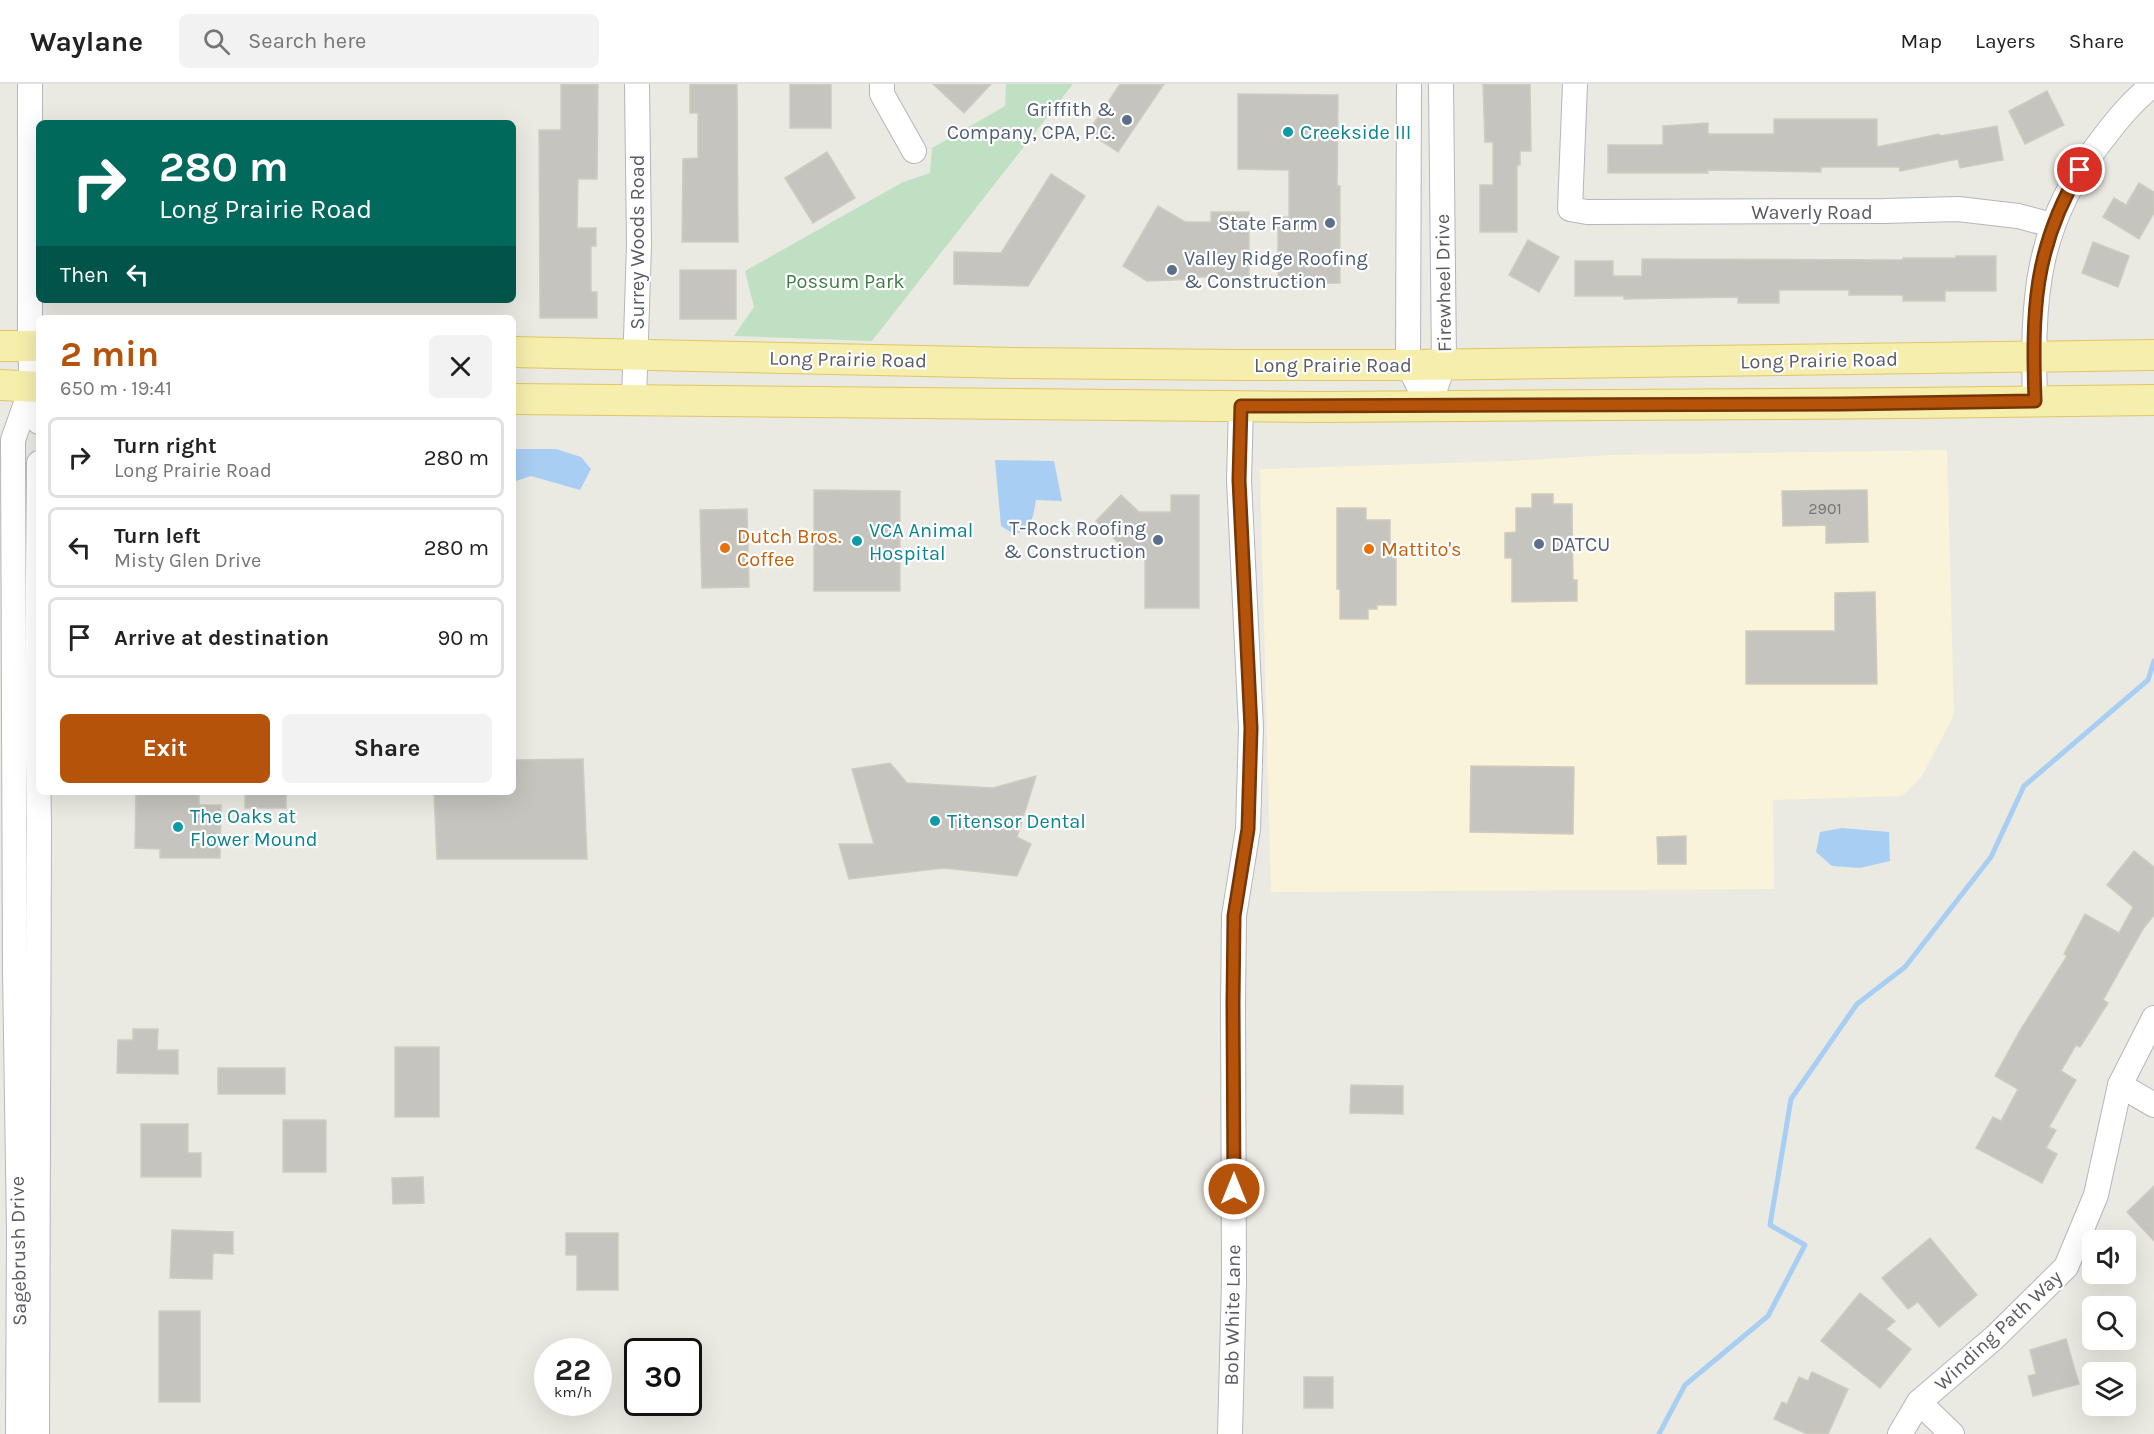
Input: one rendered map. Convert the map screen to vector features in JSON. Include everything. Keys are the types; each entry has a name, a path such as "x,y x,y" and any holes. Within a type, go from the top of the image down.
{"main road":[{"path":"0,345 34,346"},
{"name":"Long Prairie Road","path":"516,352 1014,363 1408,365 2154,355"},
{"path":"0,386 35,386"},
{"name":"Long Prairie Road","path":"516,399 1241,406 2154,400"}],"street":[{"name":"Sagebrush Drive","path":"18,1434 19,1232 7,819 13,612 13,440 35,386 30,84"},
{"name":"Surrey Woods Road","path":"634,400 639,245 637,84"},
{"path":"882,84 882,94 914,152"},
{"name":"Firewheel Drive","path":"1409,84 1408,365 1429,406"},
{"name":"Firewheel Drive","path":"1429,406 1444,364 1441,84"},
{"name":"Waverly Road","path":"1575,84 1570,208 1587,212 1884,212 1958,209 2018,216 2052,225"},
{"path":"2035,401 2036,298 2043,256 2052,225 2070,187 2091,153 2128,107 2154,84"},
{"name":"Bob White Lane","path":"1230,1434 1234,1281 1234,916 1248,829 1251,728 1239,480 1241,406"},
{"path":"13,612 23,613 27,621 31,683 36,693"},
{"name":"Sagebrush Drive","path":"37,1434 39,795"},
{"path":"7,819 39,823"},
{"name":"Winding Path Way","path":"1900,1434 1919,1402 1994,1338 2066,1268 2097,1195 2120,1084 2154,1018"},
{"path":"2120,1084 2154,1105"},
{"path":"1919,1402 1952,1434"}],"shaded area":[{"path":"1947,450 1954,715 1922,776 1902,796 1773,800 1774,889 1271,892 1260,469 1510,461 1611,455"}],"green space":[{"name":"Possum Park","path":"1006,84 1073,84 872,341 734,336 754,307 745,271 903,182 930,173 932,148 1005,106"}],"water":[{"path":"516,449 556,449 581,457 591,469 580,490 531,476 516,481"},
{"path":"995,460 1054,461 1062,501 1036,500 1028,530 1014,534 1001,526"},
{"path":"1842,828 1889,832 1890,861 1860,868 1832,866 1816,852 1820,832"}],"building":[{"path":"561,84 598,84 597,179 578,179 577,228 596,228 596,246 591,246 591,292 597,292 597,318 540,318 539,130 561,130"},
{"path":"690,84 737,84 738,242 682,242 683,159 698,158 698,113 690,113"},
{"path":"790,84 831,84 831,128 790,128"},
{"path":"933,84 991,84 964,113"},
{"path":"1120,84 1164,84 1118,152 1088,132"},
{"path":"1483,84 1530,84 1531,151 1520,151 1520,165 1517,165 1517,232 1480,232 1480,185 1493,185 1493,142 1485,142"},
{"path":"2047,91 2064,125 2025,144 2009,111"},
{"path":"1238,94 1338,95 1337,186 1340,186 1340,283 1278,284 1278,217 1289,217 1289,170 1238,169"},
{"path":"1774,119 1877,119 1877,147 1939,134 1940,136 1997,126 2003,160 1960,168 1958,159 1900,171 1899,167 1821,167 1821,172 1708,170 1708,173 1608,173 1608,145 1663,145 1663,126 1708,123 1708,134 1774,134"},
{"path":"827,152 855,198 813,223 785,178"},
{"path":"1051,174 1085,196 1028,286 954,284 954,252 1001,253"},
{"path":"2139,183 2154,192 2154,213 2139,239 2103,217 2114,198 2126,205"},
{"path":"1158,206 1185,222 1211,222 1211,212 1249,212 1249,277 1198,277 1198,279 1147,281 1123,266"},
{"path":"1528,240 1559,257 1539,292 1509,275"},
{"path":"2093,242 2129,256 2118,287 2082,273"},
{"path":"1956,256 1996,256 1996,291 1945,291 1945,301 1903,301 1903,295 1849,295 1849,290 1779,290 1779,303 1738,303 1738,297 1624,299 1624,296 1575,296 1575,261 1613,261 1613,276 1642,276 1642,259 1903,260 1903,258 1956,258"},
{"path":"680,270 736,270 736,319 680,319"},
{"name":"VCA Animal Hospital","path":"814,490 900,491 900,591 814,591"},
{"path":"1867,490 1868,542 1826,543 1826,525 1783,526 1782,491"},
{"name":"DATCU","path":"1532,494 1553,494 1553,504 1572,504 1573,580 1577,580 1577,601 1512,602 1512,558 1505,558 1505,533 1516,532 1516,508 1532,508"},
{"name":"T-Rock Roofing & Construction","path":"1121,495 1139,512 1171,512 1171,495 1199,495 1199,608 1145,608 1145,558 1134,558 1096,521"},
{"path":"1337,508 1366,508 1366,520 1390,520 1390,551 1396,551 1396,605 1377,605 1377,609 1368,609 1368,619 1340,619 1340,589 1337,589"},
{"name":"Dutch Bros. Coffee","path":"747,509 749,587 702,588 700,510"},
{"path":"1875,592 1877,684 1746,684 1746,631 1835,631 1835,593"},
{"path":"583,759 587,859 437,859 434,795 516,795 516,760"},
{"name":"Titensor Dental","path":"890,763 907,783 993,788 1036,776 1017,837 1031,844 1017,876 944,868 849,879 839,844 874,844 852,769"},
{"path":"1471,766 1574,767 1573,834 1470,832"},
{"name":"The Oaks at Flower Mound","path":"136,795 199,795 199,805 221,805 220,858 160,858 160,849 135,848"},
{"name":"The Oaks at Flower Mound","path":"245,795 286,795 286,808 245,808"},
{"path":"1686,836 1686,864 1658,864 1657,837"},
{"path":"2134,851 2154,867 2154,915 2143,929 2103,1000 2108,1003 2080,1047 2076,1045 2061,1071 2076,1080 2049,1127 2056,1130 2046,1148 2057,1154 2042,1183 1976,1148 1993,1117 2001,1121 2018,1089 1995,1076 2021,1029 2067,956 2064,954 2085,914 2119,933 2133,907 2107,885"},
{"path":"133,1029 158,1029 157,1050 178,1050 178,1074 117,1073 118,1040 133,1040"},
{"path":"395,1047 439,1047 439,1117 395,1117"},
{"path":"218,1068 285,1068 285,1094 218,1094"},
{"path":"1351,1085 1403,1086 1403,1114 1350,1113"},
{"path":"283,1120 326,1120 326,1172 283,1172"},
{"path":"141,1124 188,1124 188,1153 201,1153 201,1177 141,1177"},
{"path":"423,1177 424,1203 393,1204 392,1178"},
{"path":"2154,1186 2154,1241 2127,1212"},
{"path":"172,1230 233,1232 233,1254 213,1253 212,1279 170,1278"},
{"path":"566,1233 618,1233 618,1290 577,1290 577,1255 566,1255"},
{"path":"1930,1238 1977,1295 1939,1327 1918,1302 1908,1309 1882,1278"},
{"path":"1860,1293 1895,1321 1886,1329 1911,1349 1880,1388 1821,1341"},
{"path":"159,1311 200,1311 200,1402 159,1402"},
{"path":"2066,1339 2079,1384 2033,1396 2028,1376 2036,1374 2030,1350"},
{"path":"1812,1372 1848,1389 1828,1434 1807,1434 1774,1419 1782,1402 1787,1404 1799,1377 1808,1381"},
{"path":"1304,1377 1333,1377 1333,1408 1304,1408"}],"waterway":[{"path":"1659,1434 1685,1385 1768,1316 1805,1245 1770,1225 1791,1099 1857,1004 1905,967 1991,857 2024,786 2148,680 2154,661"}],"place":[{"name":"Griffith & Company, CPA, P.C.","path":"1127,120"},
{"name":"Creekside III","path":"1288,132"},
{"name":"State Farm","path":"1330,223"},
{"name":"Valley Ridge Roofing & Construction","path":"1172,270"},
{"name":"T-Rock Roofing & Construction","path":"1158,540"},
{"name":"VCA Animal Hospital","path":"857,541"},
{"name":"DATCU","path":"1539,544"},
{"name":"Dutch Bros. Coffee","path":"725,548"},
{"name":"Mattito's","path":"1369,549"},
{"name":"Titensor Dental","path":"935,821"},
{"name":"The Oaks at Flower Mound","path":"178,827"}],"route":[{"path":"1234,1189 1234,916 1248,829 1251,728 1241,553 1239,480 1241,406 1911,404 2035,401 2036,298 2043,256 2052,225 2080,170"}]}
